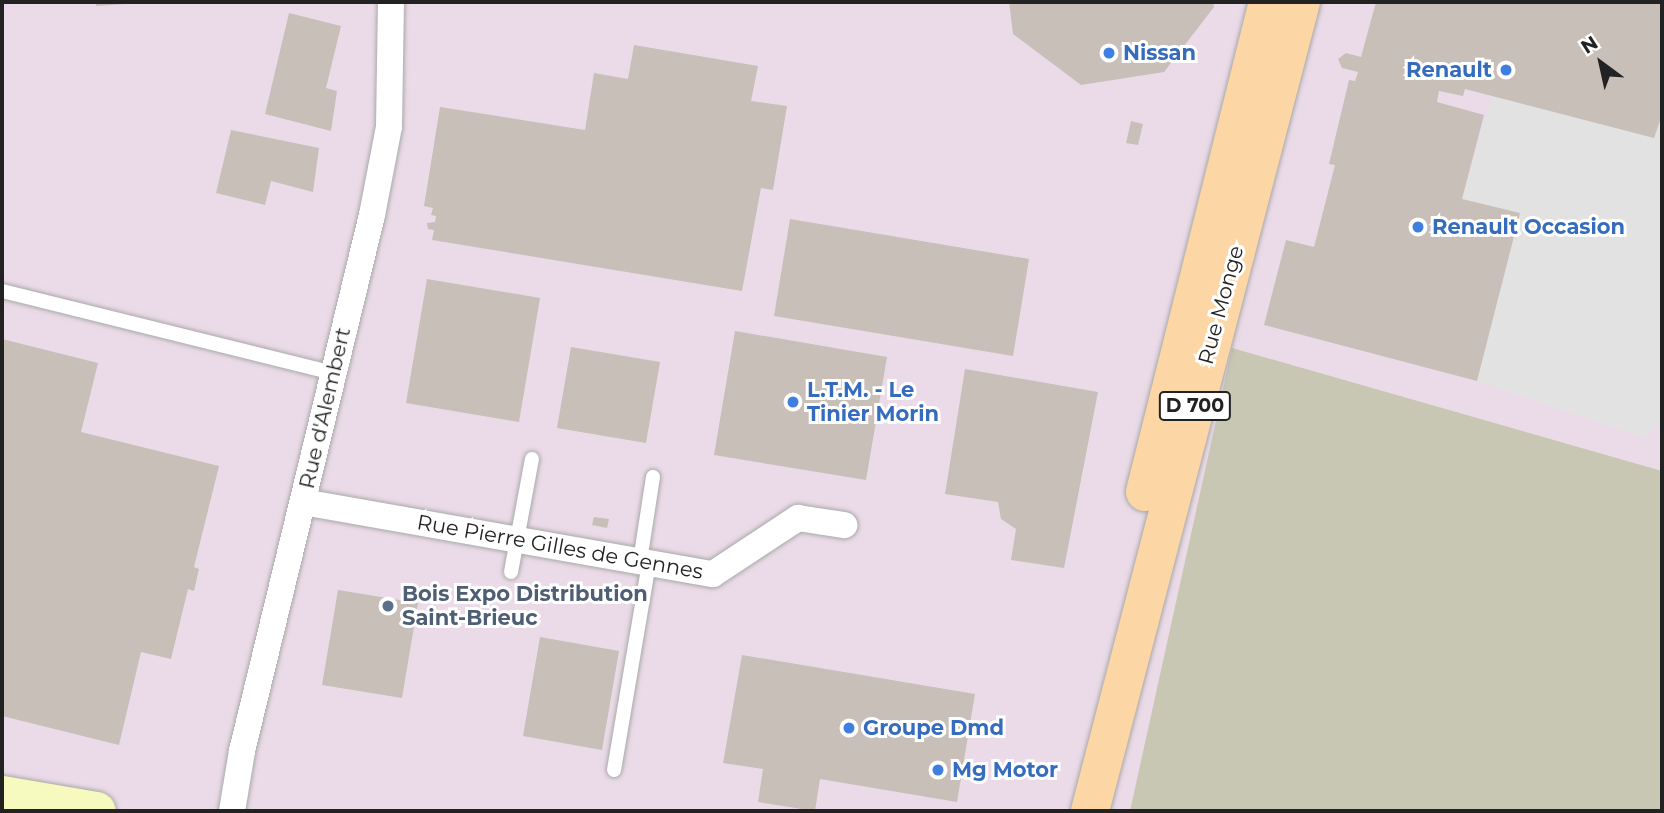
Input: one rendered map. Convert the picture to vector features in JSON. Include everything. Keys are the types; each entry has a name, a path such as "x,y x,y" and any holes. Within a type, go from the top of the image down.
{"main road":[{"name":"Rue Monge","path":"1064,811 1268,2"},
{"name":"Rue Monge","path":"1090,811 1301,2"}],"street":[{"name":"Rue d'Alembert","path":"232,811 242,751 303,502 389,127 391,2"},
{"name":"Rue Pierre Gilles de Gennes","path":"303,502 713,574 798,518 844,525"},
{"path":"2,795 97,811"}],"lane":[{"path":"2,291 333,373"},
{"path":"511,572 532,459"},
{"path":"614,770 645,562 653,477"}],"shaded area":[{"path":"2,2 1662,2 1662,811 2,811"},
{"path":"1492,96 1654,138 1662,115 1662,420 1645,438 1477,381 1520,214 1462,199"},
{"path":"1232,348 1662,471 1662,811 1130,811"}],"building":[{"path":"96,2 125,2 125,4 96,6"},
{"name":"Nissan","path":"1009,2 1213,2 1214,7 1164,72 1081,85 1013,34"},
{"name":"Renault Occasion","path":"1376,2 1662,2 1662,115 1654,138 1465,89 1463,96 1439,91 1437,102 1484,115 1462,199 1520,213 1477,381 1264,325 1286,240 1314,247 1335,165 1329,164 1349,80 1355,81 1358,72 1342,68 1338,59 1346,53 1361,57"},
{"path":"289,13 341,26 326,88 337,91 331,131 265,114"},
{"path":"634,45 758,66 751,101 787,106 773,190 761,188 742,291 432,240 434,230 428,229 427,223 435,222 436,216 431,215 433,208 424,206 440,107 585,130 594,73 628,79"},
{"path":"1131,121 1143,124 1138,145 1126,143"},
{"path":"231,130 319,148 313,192 271,181 265,205 216,193"},
{"path":"790,219 1029,259 1013,356 774,316"},
{"path":"427,279 540,298 519,422 406,403"},
{"path":"735,331 887,357 866,480 714,455"},
{"path":"2,339 98,363 81,432 219,466 194,567 199,569 194,591 188,589 171,659 141,652 119,745 2,716"},
{"path":"571,347 660,362 646,443 557,428"},
{"path":"965,369 1098,392 1064,568 1011,560 1016,529 1001,519 998,502 945,494"},
{"path":"594,517 609,519 607,528 592,525"},
{"path":"338,590 418,603 402,698 322,685"},
{"path":"540,637 619,651 602,750 523,736"},
{"name":"Groupe Dmd","path":"742,655 975,694 957,802 820,779 815,811 758,802 763,769 723,763"}],"place":[{"name":"Nissan","path":"1109,53"},
{"name":"Renault","path":"1506,70"},
{"name":"Renault Occasion","path":"1418,227"},
{"name":"L.T.M. - Le Tinier Morin","path":"793,402"},
{"name":"Bois Expo Distribution Saint-Brieuc","path":"388,606"},
{"name":"Groupe Dmd","path":"849,728"},
{"name":"Mg Motor","path":"938,770"}]}
